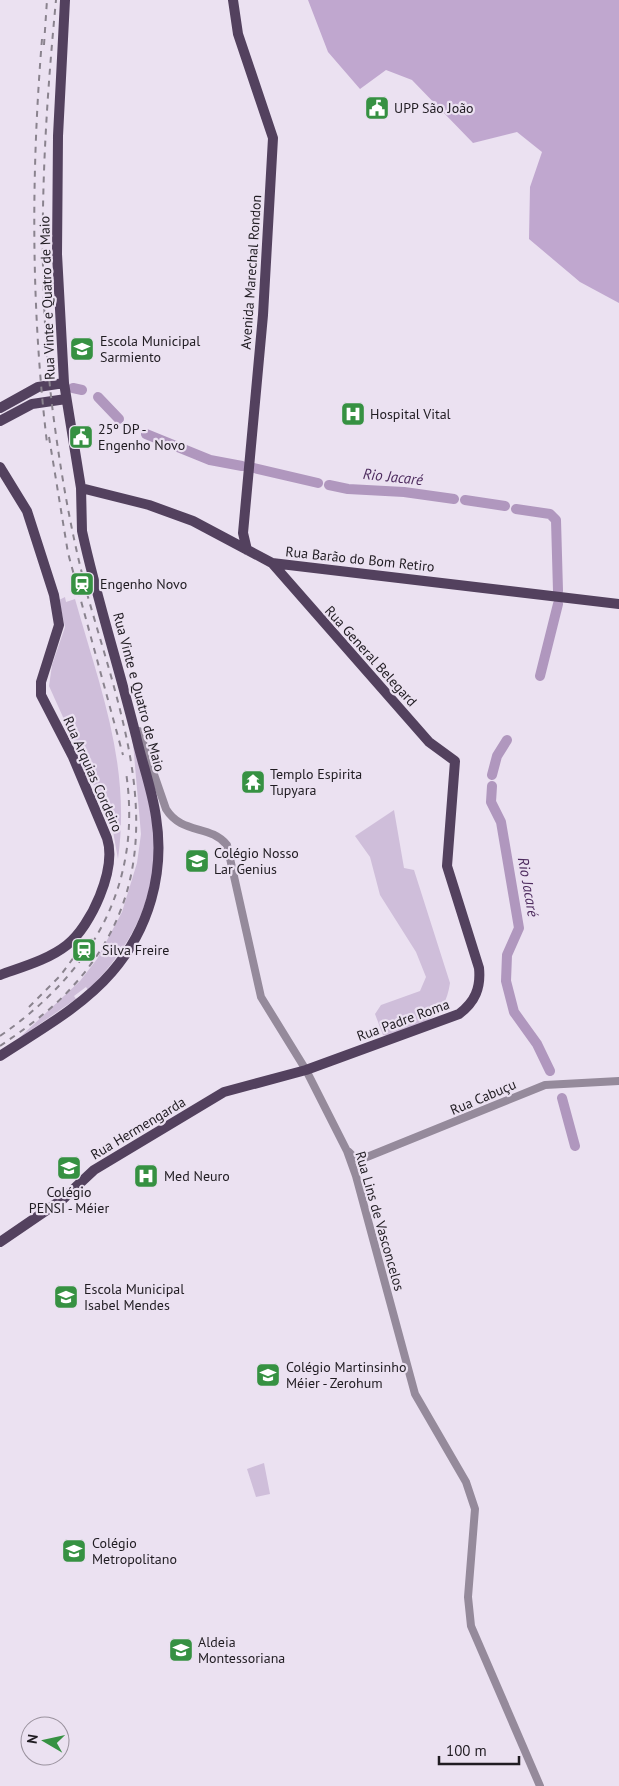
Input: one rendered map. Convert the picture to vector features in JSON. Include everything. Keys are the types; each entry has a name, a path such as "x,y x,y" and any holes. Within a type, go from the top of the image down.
{"main road":[{"name":"Rua Vinte e Quatro de Maio","path":"0,1056 100,985 130,949 150,906 157,873 158,832 152,796 82,531 81,488 64,383 57,242 58,136 65,0"},
{"name":"Avenida Marechal Rondon","path":"232,0 238,34 273,138 263,315 243,533 247,550"},
{"path":"0,408 38,387 64,383"},
{"path":"0,421 32,404 66,400"},
{"name":"Rua Arquias Cordeiro","path":"0,468 26,511 54,595 59,625 40,689 107,838 109,849 108,869 98,900 73,940 42,960 0,976"},
{"name":"Rua Barão do Bom Retiro","path":"81,488 149,505 193,521 272,563 619,604"},
{"name":"Rua General Belegard","path":"272,563 429,742 455,761 447,866 479,968"},
{"name":"Rua Padre Roma","path":"306,1070 459,1014 472,1002 478,991 480,980 479,968"},
{"name":"Rua Hermengarda","path":"0,1242 63,1199 94,1170 224,1092 306,1070"}],"street":[{"name":"Rua Lins de Vasconcelos","path":"127,700 171,818 183,826 216,835 227,845 261,997 306,1070 347,1151 356,1176 415,1394 466,1482 472,1496 474,1524 468,1597 471,1626 540,1786"},
{"name":"Rua Cabuçu","path":"362,1159 544,1085 619,1081"},
{"path":"347,1151 355,1158 362,1159 356,1176"}],"shaded area":[{"path":"308,0 619,0 619,303 580,282 529,239 530,187 542,152 517,132 473,143 412,80 386,70 360,89 328,52"},
{"path":"65,597 66,602 75,599 111,727 120,791 121,824 118,859 112,826 49,686 52,665 65,627 59,600"},
{"path":"133,743 150,802 154,830 154,856 151,881 145,904 123,949 107,970 88,990 86,987 74,996 76,999 18,1039 80,981 97,959 122,912 137,863 141,834"},
{"path":"394,810 404,868 414,870 450,983 442,1006 429,1020 387,1036 383,1035 375,1014 381,1005 420,991 426,977 416,952 380,895 370,857 355,836"},
{"path":"264,1463 270,1494 256,1497 247,1469"}],"waterway":[{"name":"Rio Jacaré","path":"73,388 82,390"},
{"name":"Rio Jacaré","path":"98,397 119,419"},
{"name":"Rio Jacaré","path":"146,434 210,460 242,466"},
{"name":"Rio Jacaré","path":"254,468 318,483"},
{"name":"Rio Jacaré","path":"329,485 348,489 404,492 454,499"},
{"name":"Rio Jacaré","path":"465,500 505,506"},
{"name":"Rio Jacaré","path":"516,509 550,514 556,520 558,591"},
{"name":"Rio Jacaré","path":"540,676 558,604"},
{"name":"Rio Jacaré","path":"492,775 497,756 507,740"},
{"name":"Rio Jacaré","path":"492,786 491,802 501,822 519,928 507,955 506,981 514,1012 537,1044 550,1071"},
{"name":"Rio Jacaré","path":"562,1098 575,1146"}],"railway":[{"path":"44,45 47,0"},
{"path":"0,1046 65,995 106,941 126,894 135,846 135,797 128,748 117,698 88,597 71,525 55,429 47,354 44,304 43,202 51,51 56,0"},
{"path":"42,39 36,140 34,241 38,342 47,443"},
{"path":"49,437 68,553 123,755"},
{"path":"0,1036 32,1011 60,984 84,955 104,923 118,889 126,852 129,813 126,772"},
{"path":"29,1007 60,976 86,941"}],"place":[{"name":"UPP São João","path":"377,108"},
{"name":"Escola Municipal Sarmiento","path":"82,349"},
{"name":"Hospital Vital","path":"353,414"},
{"name":"25º DP - Engenho Novo","path":"81,437"},
{"name":"Engenho Novo","path":"82,584"},
{"name":"Templo Espirita Tupyara","path":"253,782"},
{"name":"Colégio Nosso Lar Genius","path":"197,861"},
{"name":"Silva Freire","path":"84,950"},
{"name":"Colégio PENSI - Méier","path":"69,1168"},
{"name":"Med Neuro","path":"146,1176"},
{"name":"Escola Municipal Isabel Mendes","path":"66,1297"},
{"name":"Colégio Martinsinho Méier - Zerohum","path":"268,1375"},
{"name":"Colégio Metropolitano","path":"74,1551"},
{"name":"Aldeia Montessoriana","path":"181,1650"}]}
